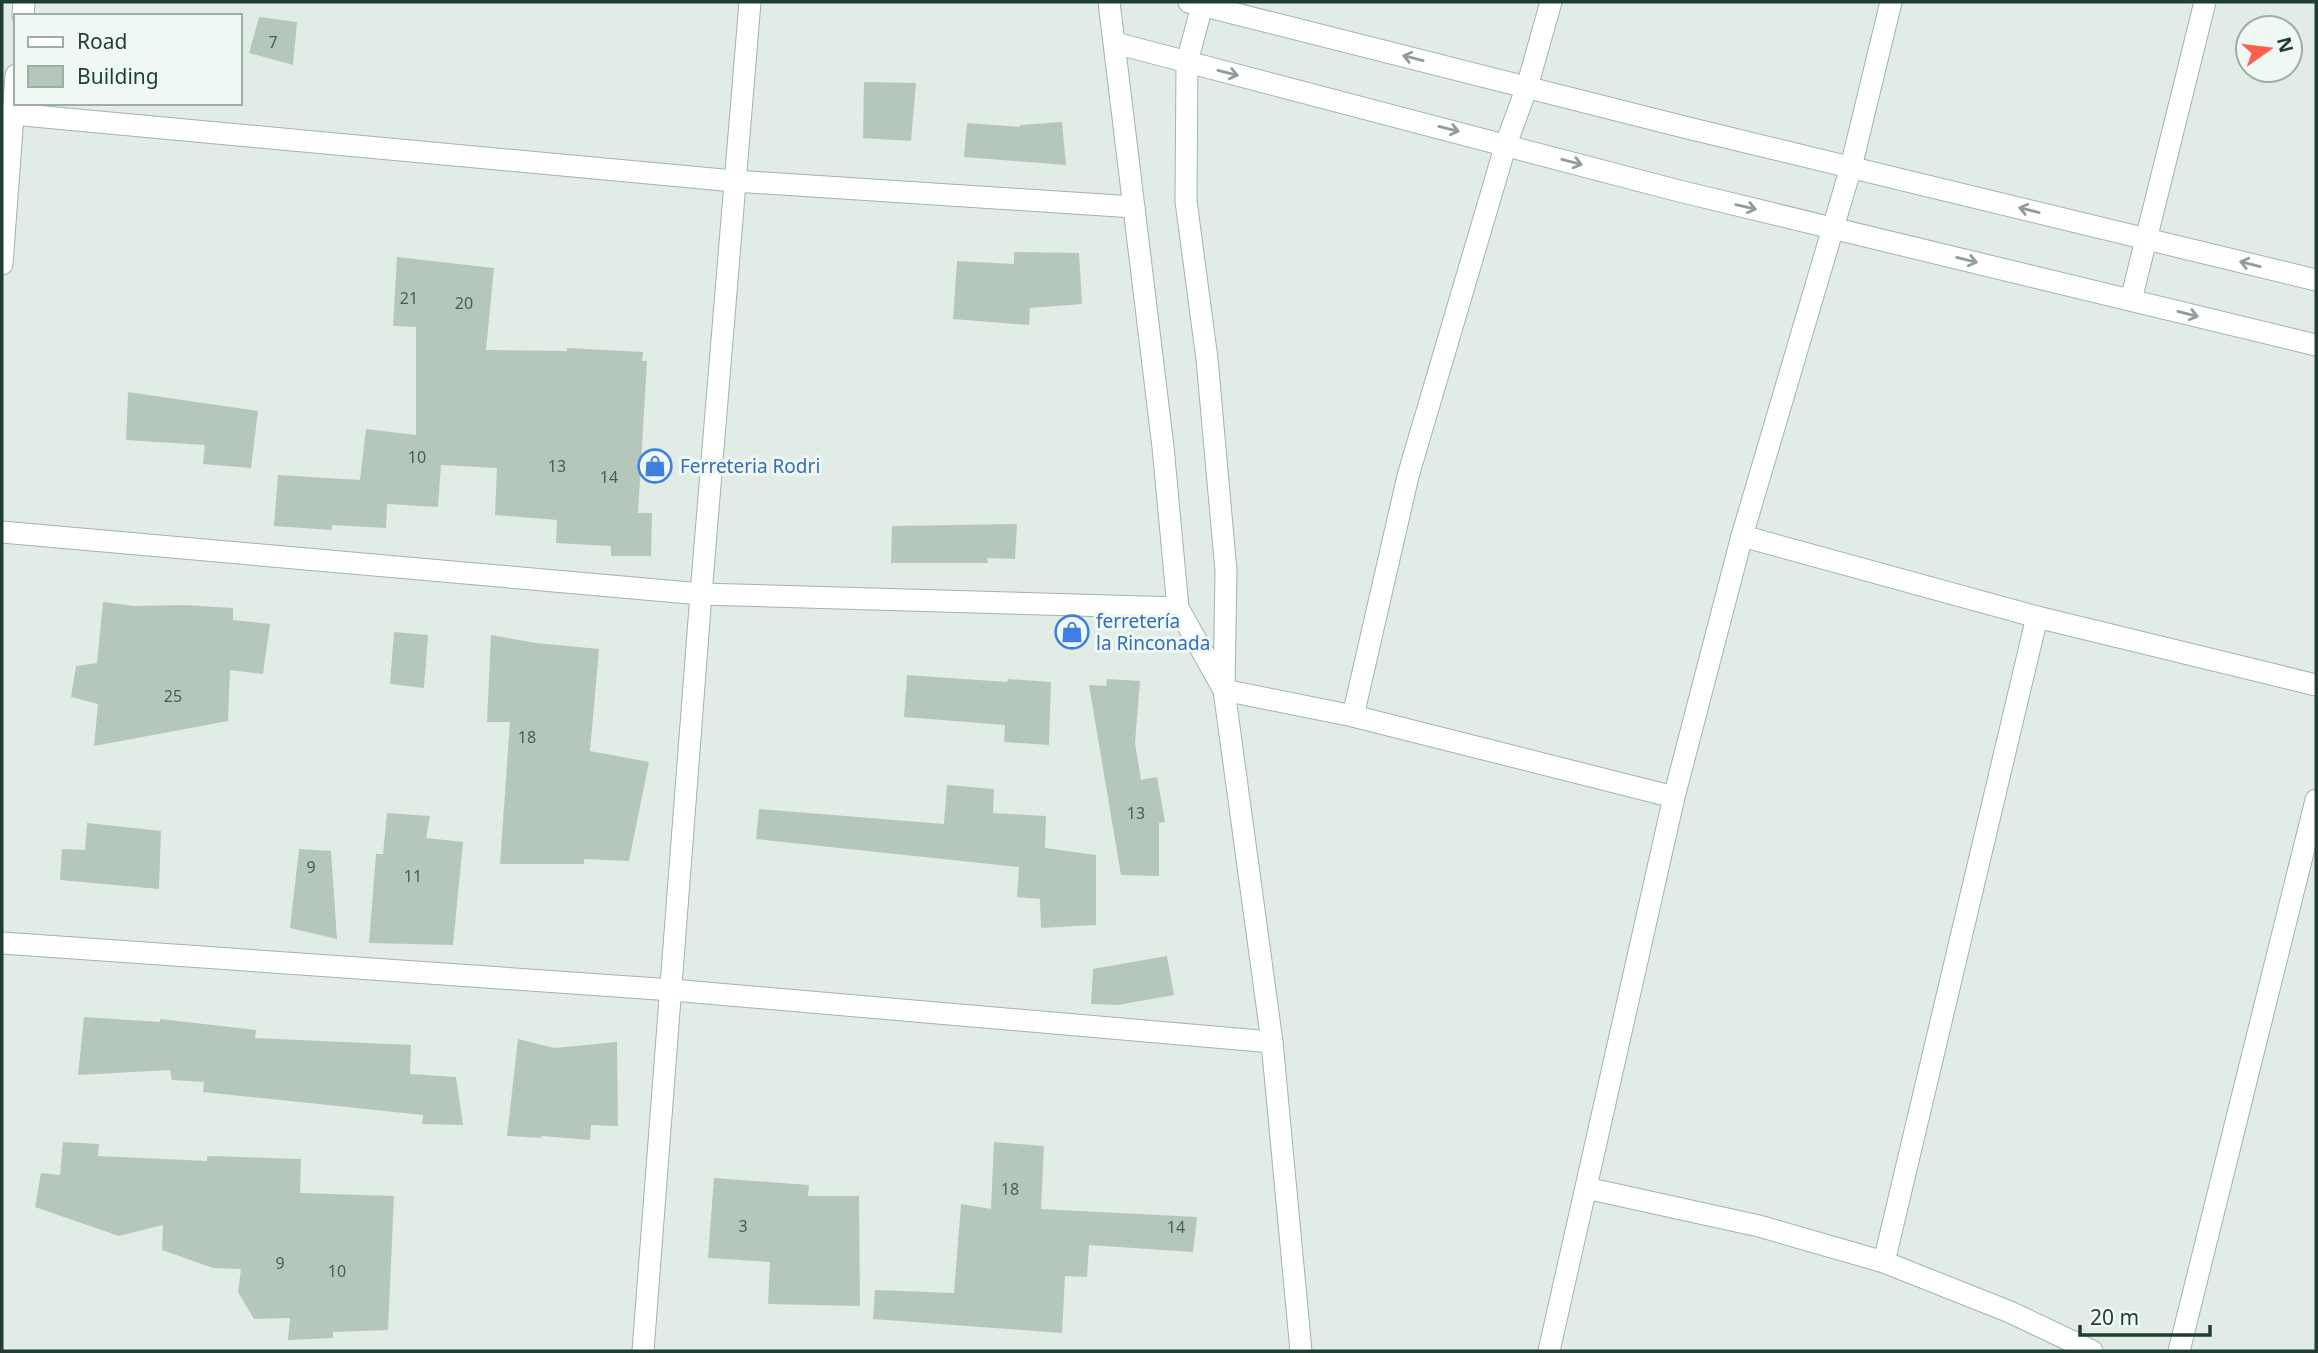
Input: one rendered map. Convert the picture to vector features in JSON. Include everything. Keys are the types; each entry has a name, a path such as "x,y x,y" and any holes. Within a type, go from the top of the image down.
{"street":[{"path":"643,1351 750,2"},
{"path":"1109,2 1163,447 1178,608 1224,690 1353,716 1674,797"},
{"path":"1353,716 1408,476 1551,2"},
{"path":"1549,1351 1674,797 1742,536 1851,167 1891,2"},
{"path":"2131,300 2205,2"},
{"path":"1301,1351 1272,1042 1224,690 1226,571 1207,359 1186,201 1187,62 1198,3 1527,87 2316,280"},
{"path":"1115,43 1679,191 2316,345"},
{"path":"2,264 6,113 14,83"},
{"path":"6,113 734,181 1134,207"},
{"path":"2,533 701,594 1178,608"},
{"path":"1742,536 2037,617 2316,685"},
{"path":"1884,1262 2037,617"},
{"path":"2179,1351 2316,800"},
{"path":"2,943 672,990 1272,1042"},
{"path":"1586,1188 1759,1226 1884,1262 2010,1312 2092,1351"}],"building":[{"path":"259,17 297,22 293,65 249,53"},
{"path":"864,82 916,83 911,141 863,138"},
{"path":"1062,122 1066,165 964,157 967,123 1020,127"},
{"path":"1014,252 1079,253 1082,304 1030,308 1029,325 953,319 957,261 1014,264"},
{"path":"397,257 494,268 486,350 567,351 567,348 643,352 642,361 647,361 638,513 652,513 651,556 611,556 611,546 556,543 557,520 495,515 497,468 441,465 438,507 387,504 386,528 332,525 332,530 274,526 278,475 360,480 366,429 416,435 416,327 393,326"},
{"path":"128,392 258,411 251,468 203,464 205,445 126,440"},
{"path":"1017,524 1015,559 987,558 988,563 891,563 892,526"},
{"path":"103,602 134,606 233,608 233,620 270,624 263,674 230,670 228,721 94,746 98,704 71,697 76,666 97,663"},
{"path":"394,632 428,635 424,688 390,684"},
{"path":"491,635 536,643 599,649 590,751 649,762 629,861 584,859 584,864 500,864 510,722 487,722"},
{"path":"907,675 1007,682 1008,679 1051,682 1049,745 1004,742 1005,725 904,717"},
{"path":"1107,679 1140,681 1135,743 1141,780 1157,777 1165,822 1159,823 1159,876 1121,875 1089,685 1106,686"},
{"path":"947,785 994,789 993,813 1046,816 1045,848 1096,855 1096,925 1041,928 1040,899 1017,897 1019,867 756,839 759,809 944,824"},
{"path":"387,813 430,816 426,838 463,842 453,945 369,943 376,854 383,854"},
{"path":"87,823 161,831 159,889 60,880 62,849 85,850"},
{"path":"299,849 331,851 337,939 290,928"},
{"path":"1167,956 1174,995 1118,1005 1091,1004 1093,969"},
{"path":"84,1017 160,1022 160,1019 256,1030 255,1038 411,1045 410,1074 456,1077 463,1125 422,1124 423,1115 203,1092 204,1082 172,1080 170,1070 78,1075"},
{"path":"518,1039 554,1048 617,1042 618,1126 591,1125 590,1140 507,1136"},
{"path":"63,1142 99,1144 98,1156 207,1161 207,1156 301,1159 300,1193 394,1196 388,1330 333,1332 333,1338 288,1340 290,1318 254,1319 238,1292 241,1269 213,1268 162,1250 163,1225 119,1236 35,1207 41,1173 60,1175"},
{"path":"994,1142 1044,1146 1041,1209 1197,1217 1193,1252 1089,1245 1087,1277 1065,1276 1062,1333 873,1319 875,1290 954,1293 961,1204 991,1209"},
{"path":"714,1178 809,1185 808,1196 859,1196 860,1306 768,1304 770,1262 708,1258"}],"place":[{"name":"Ferreteria Rodri","path":"655,466"},
{"name":"ferretería la Rinconada","path":"1072,632"}]}
